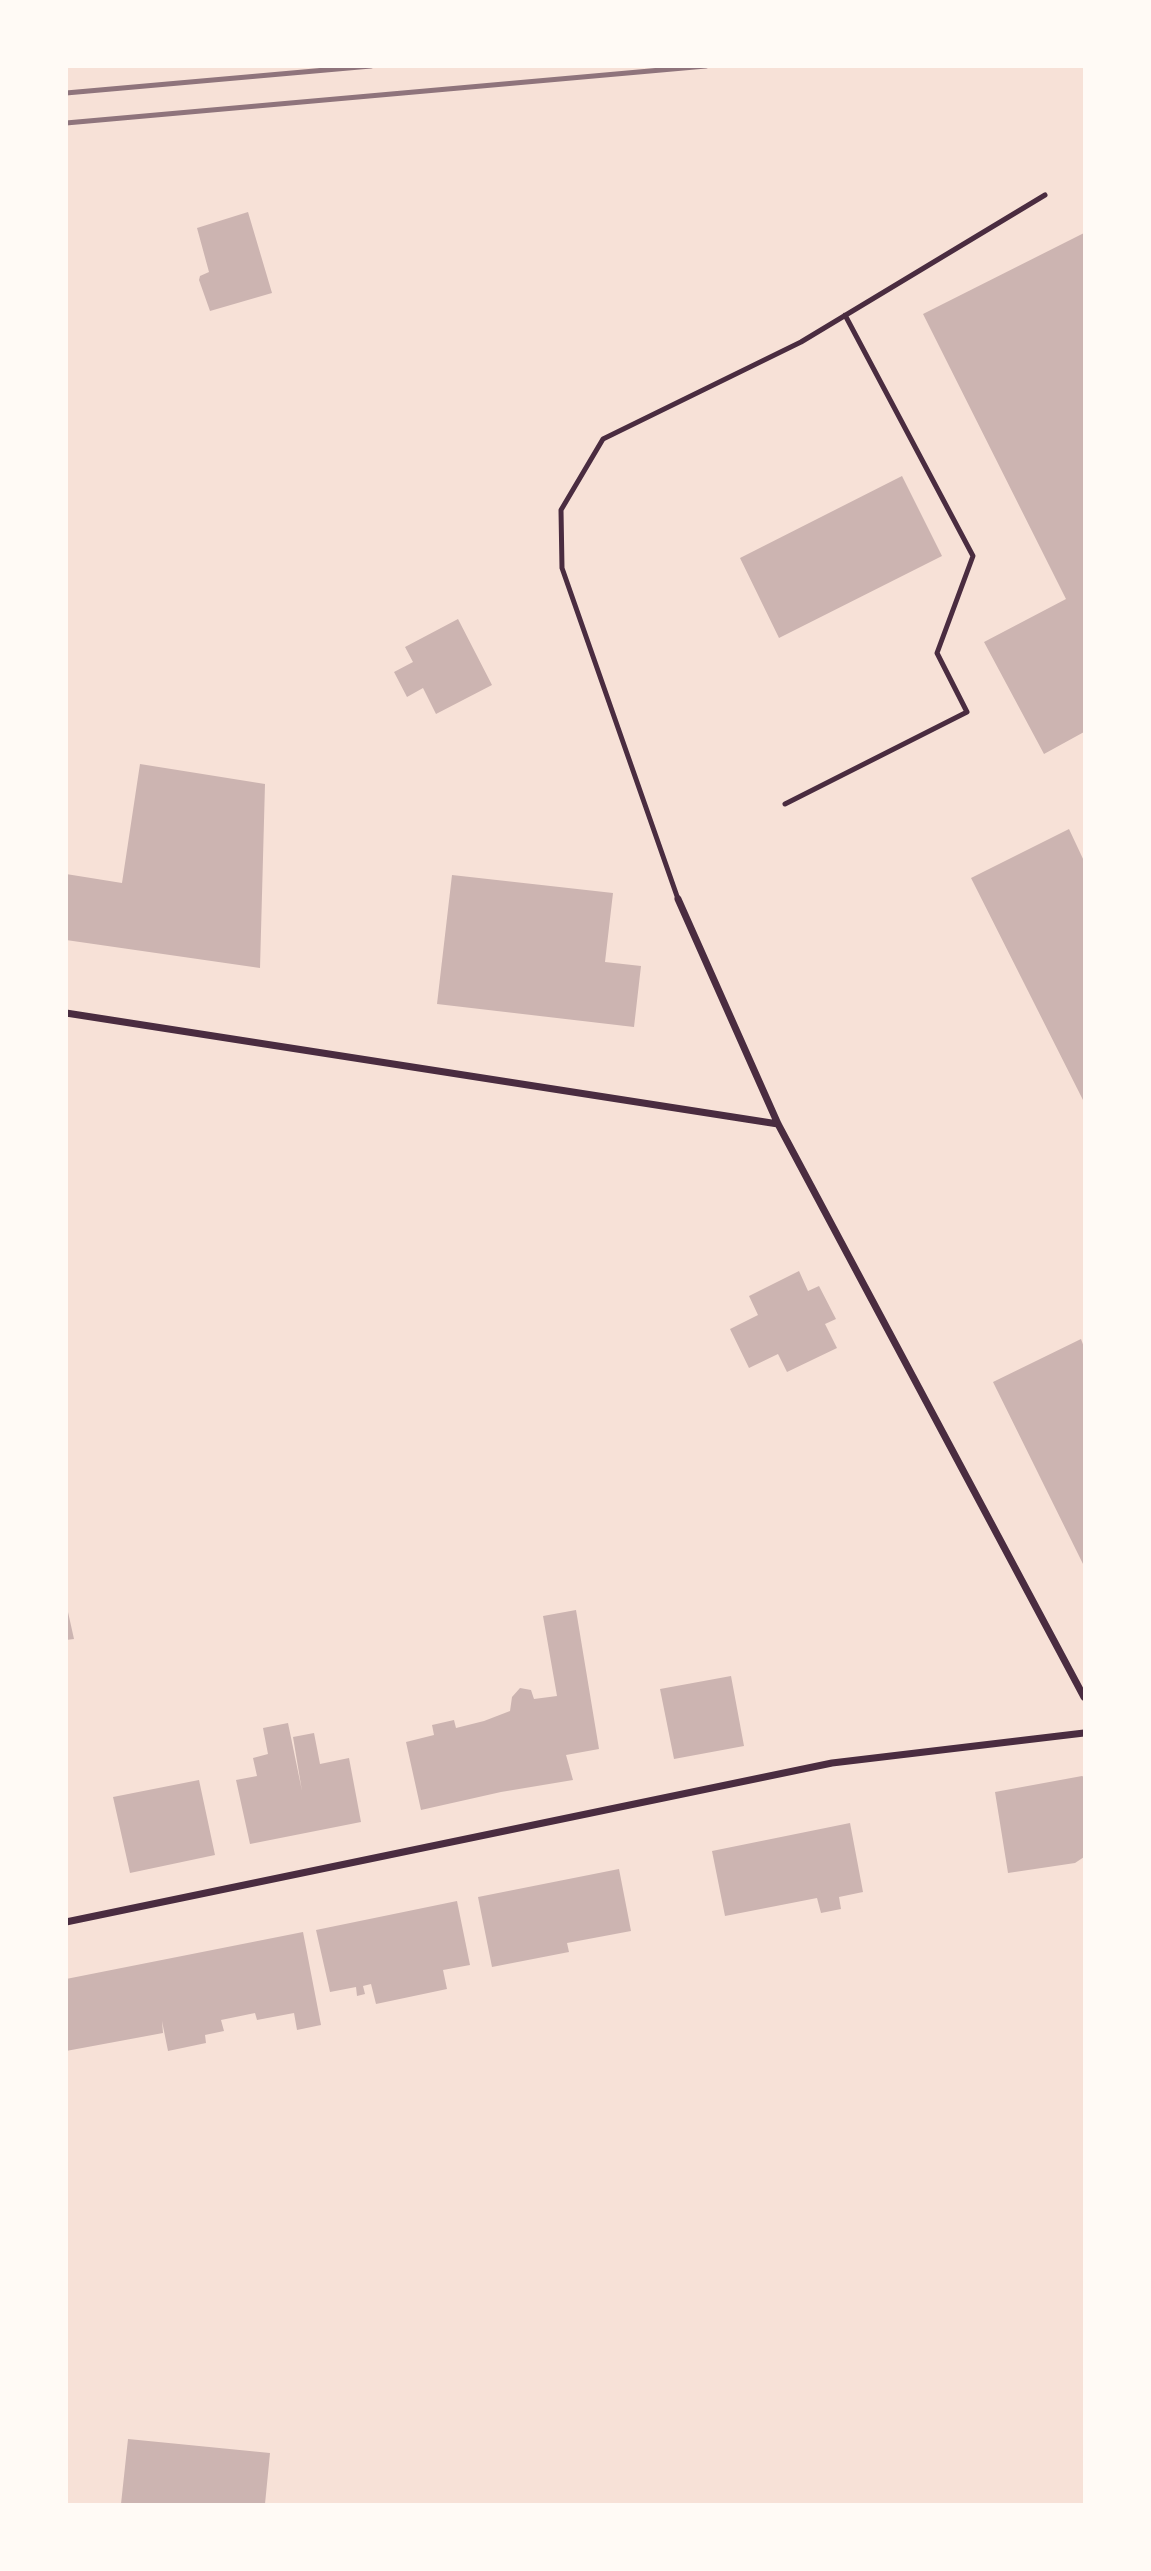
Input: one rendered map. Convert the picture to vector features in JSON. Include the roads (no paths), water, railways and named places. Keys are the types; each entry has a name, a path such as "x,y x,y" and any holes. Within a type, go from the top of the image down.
{"street":[{"path":"678,899 778,1124 1084,1697"},
{"path":"66,1013 778,1124"},
{"path":"66,1922 832,1763 1084,1733"}],"lane":[{"path":"678,899 562,568 561,510 603,439 801,342 1045,194"},
{"path":"785,804 967,712 937,653 973,556 845,315"}],"railway":[{"path":"66,93 371,66"},
{"path":"66,123 706,66"}]}
